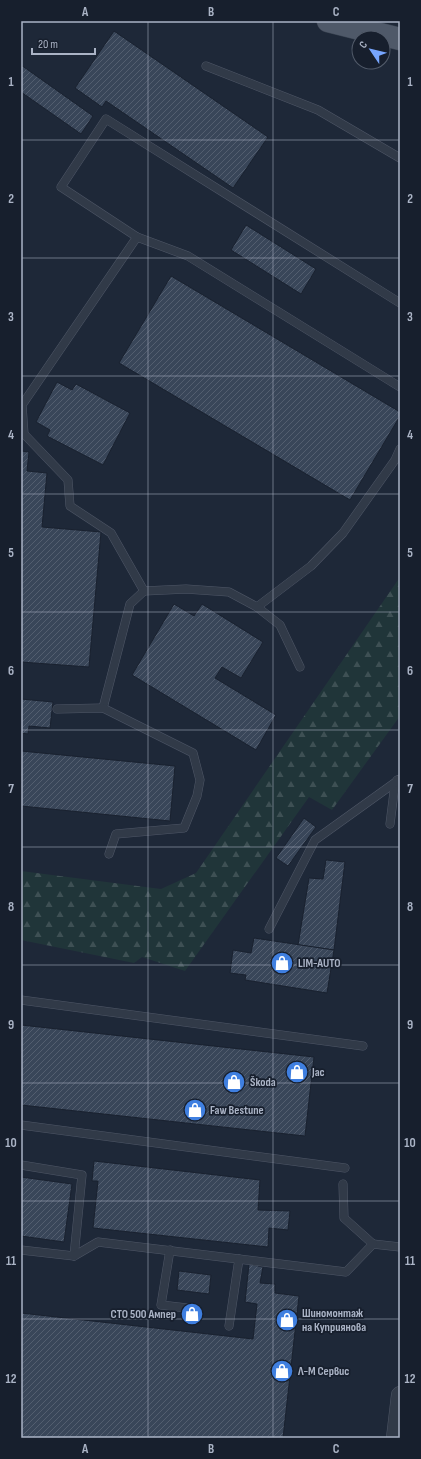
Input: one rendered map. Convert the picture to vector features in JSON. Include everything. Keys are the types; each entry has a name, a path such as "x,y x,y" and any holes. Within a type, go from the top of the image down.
{"main road":[{"path":"328,21 400,38"}],"street":[{"path":"395,1438 400,1396"}],"lane":[{"path":"206,66 318,110 400,158"},
{"path":"400,303 106,119 61,187 137,238 188,256 400,387"},
{"path":"137,238 22,405 24,434 68,480 70,506 111,533 144,591"},
{"path":"257,607 311,566 343,533 395,460 400,449"},
{"path":"103,708 130,604 144,591 186,589 229,592 257,607 280,626 300,667"},
{"path":"57,709 103,708 192,753 200,780 197,796 184,828 116,834 109,854"},
{"path":"390,824 394,792 399,780"},
{"path":"269,929 315,840 399,780"},
{"path":"21,1000 363,1046"},
{"path":"21,1125 345,1168"},
{"path":"21,1165 82,1175 74,1256"},
{"path":"343,1184 344,1218 373,1244 400,1247"},
{"path":"21,1250 74,1256 98,1242 346,1272 373,1244"},
{"path":"170,1250 161,1305 187,1308"},
{"path":"229,1326 239,1259"}],"green space":[{"path":"400,577 400,716 332,810 309,797 185,971 142,957 134,963 21,940 21,871 161,889 196,873"}],"building":[{"path":"114,31 268,137 233,188 106,101 102,107 75,88"},
{"path":"21,65 93,116 81,134 21,92"},
{"path":"246,225 316,269 301,294 231,250"},
{"path":"171,276 400,412 400,416 350,500 119,363"},
{"path":"57,382 72,390 76,384 130,413 103,465 47,436 50,430 36,422"},
{"path":"21,451 29,452 27,471 47,473 42,527 101,532 89,667 21,662"},
{"path":"174,604 194,616 202,604 263,642 241,678 222,667 215,678 276,715 256,750 132,675"},
{"path":"21,699 53,702 50,728 29,726 28,734 21,733"},
{"path":"21,751 175,766 170,821 21,806"},
{"path":"304,818 316,827 288,866 276,858"},
{"path":"326,860 345,862 334,950 298,945 309,878 323,879"},
{"name":"LIM-AUTO","path":"254,938 334,950 327,993 245,980 246,975 230,973 233,950 251,953"},
{"path":"21,1025 314,1057 305,1136 21,1105"},
{"path":"94,1161 260,1180 258,1210 290,1211 288,1230 269,1228 268,1247 93,1228 98,1181 92,1181"},
{"path":"21,1177 72,1184 64,1242 21,1236"},
{"path":"249,1264 263,1267 260,1283 275,1284 275,1293 299,1296 283,1438 21,1438 21,1313 253,1339 257,1304 245,1302"},
{"path":"179,1271 211,1275 209,1294 177,1290"}],"place":[{"name":"LIM-AUTO","path":"282,963"},
{"name":"Jac","path":"297,1072"},
{"name":"Škoda","path":"234,1082"},
{"name":"Faw Bestune","path":"195,1110"},
{"name":"СТО 500 Ампер","path":"192,1314"},
{"name":"Шиномонтаж на Куприянова","path":"287,1320"},
{"name":"Л-М Сервис","path":"282,1371"}]}
